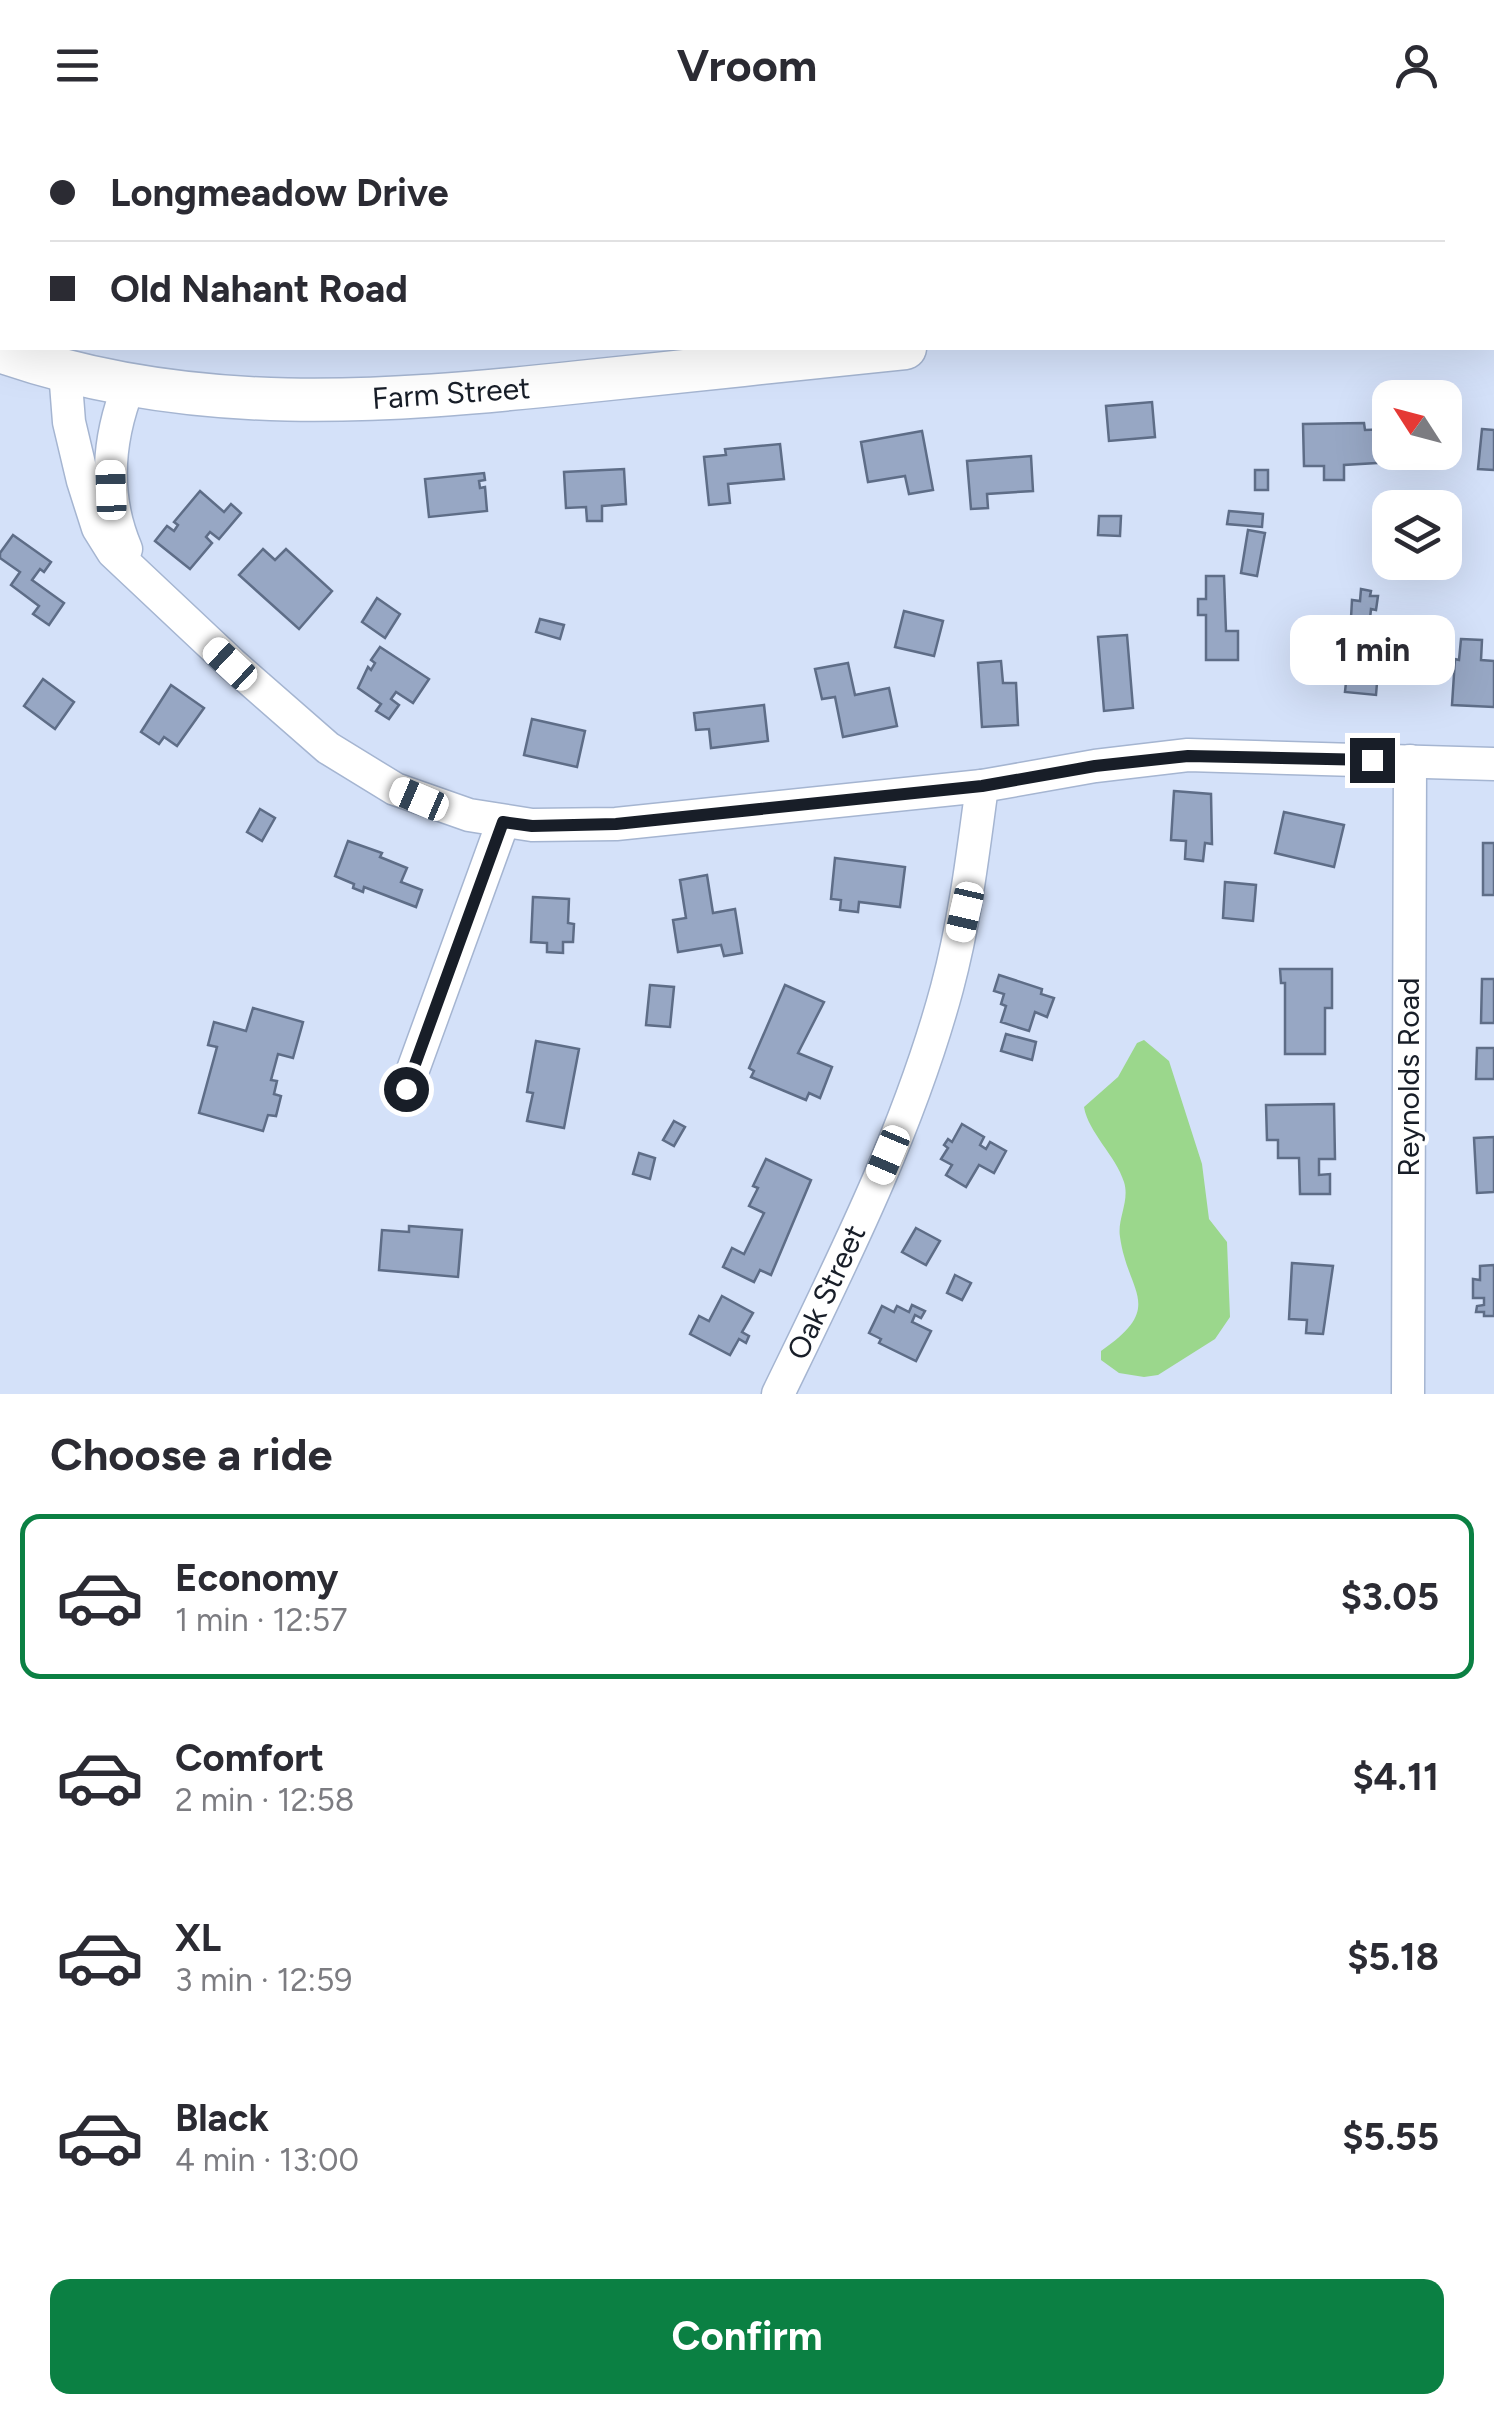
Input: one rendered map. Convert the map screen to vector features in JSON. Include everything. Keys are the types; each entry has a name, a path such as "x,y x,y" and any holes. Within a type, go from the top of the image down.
{"main road":[{"name":"Farm Street","path":"0,351 128,385 271,401 418,398 874,350"}],"street":[{"path":"64,371 69,422 94,519 113,552 278,706 349,764 419,799 503,822 544,826 616,824 982,786 1095,766 1188,756 1494,764"},
{"path":"128,385 113,436 111,490 123,542 139,576"},
{"name":"Reynolds Road","path":"1408,1394 1410,761"},
{"name":"Oak Street","path":"778,1394 874,1188 924,1061 965,912 982,786"},
{"path":"406,1089 503,822"}],"green space":[{"path":"1144,1040 1169,1061 1202,1164 1209,1219 1227,1242 1230,1317 1215,1339 1158,1375 1144,1377 1119,1373 1101,1360 1101,1351 1133,1322 1138,1298 1120,1237 1124,1182 1084,1107 1118,1077 1137,1043"}],"building":[{"path":"1152,402 1155,437 1109,441 1106,406"},
{"path":"1364,423 1365,430 1372,430 1372,463 1344,465 1344,480 1324,480 1324,466 1304,466 1303,424"},
{"path":"1482,429 1494,430 1494,470 1478,469"},
{"path":"922,431 933,490 909,494 905,476 868,482 861,442"},
{"path":"780,444 784,479 728,484 730,503 709,505 704,457 726,455 725,449"},
{"path":"1031,456 1033,491 987,494 988,508 971,509 967,461"},
{"path":"624,469 626,504 602,506 602,521 587,521 586,507 566,508 564,472"},
{"path":"1255,470 1268,470 1268,490 1255,490"},
{"path":"484,473 485,480 479,481 480,488 485,487 487,511 429,517 425,479"},
{"path":"200,491 224,512 231,504 241,513 219,539 210,532 206,537 212,543 190,569 155,541 167,526 174,531 178,525 174,522"},
{"path":"1229,511 1263,514 1262,527 1227,524"},
{"path":"1099,516 1121,516 1120,536 1098,535"},
{"path":"1248,530 1265,533 1257,576 1241,573"},
{"path":"13,535 51,562 32,580 64,603 49,625 33,614 39,606 11,585 20,572 0,558"},
{"path":"263,549 275,560 286,549 332,591 299,629 239,575"},
{"path":"1206,576 1224,576 1226,631 1238,631 1238,660 1206,660 1206,615 1198,615 1198,599 1206,599"},
{"path":"1361,589 1371,591 1370,596 1378,596 1376,610 1371,609 1366,658 1379,659 1376,695 1345,692 1350,642 1334,640 1336,617 1351,618 1352,600 1360,601"},
{"path":"377,598 400,614 385,638 362,622"},
{"path":"904,611 943,621 934,656 895,647"},
{"path":"540,619 564,625 560,639 536,632"},
{"path":"1127,635 1133,708 1104,711 1098,637"},
{"path":"1461,639 1482,640 1481,660 1494,661 1494,707 1452,705 1455,659 1459,660"},
{"path":"380,647 429,679 413,703 396,692 391,699 399,705 389,719 376,711 381,704 358,688 368,667 371,670 375,663 371,660"},
{"path":"1001,661 1003,683 1016,683 1018,725 982,727 978,663"},
{"path":"848,663 855,695 889,688 897,726 843,737 835,697 822,699 815,669"},
{"path":"43,679 74,702 55,729 24,706"},
{"path":"171,685 204,708 177,746 164,737 159,744 141,732"},
{"path":"764,705 768,741 711,748 709,729 696,730 694,713"},
{"path":"532,719 585,731 577,767 524,755"},
{"path":"1174,791 1211,794 1212,844 1205,843 1203,861 1185,859 1186,841 1171,840"},
{"path":"260,809 275,818 262,841 247,832"},
{"path":"1284,812 1344,825 1334,867 1275,853"},
{"path":"348,841 382,853 380,857 407,868 401,882 422,890 416,907 364,887 363,892 335,876"},
{"path":"1483,843 1494,843 1494,895 1483,895"},
{"path":"835,858 905,867 900,907 859,902 858,912 840,910 841,900 831,899"},
{"path":"707,875 713,913 735,909 742,953 724,956 721,945 678,952 673,920 686,918 680,880"},
{"path":"1225,882 1256,885 1253,921 1223,918"},
{"path":"533,897 569,899 568,923 574,924 573,942 563,942 563,953 547,952 547,943 531,942"},
{"path":"1280,969 1332,969 1332,1008 1325,1008 1325,1054 1285,1054 1285,983 1281,983"},
{"path":"999,975 1042,989 1041,994 1054,998 1047,1017 1035,1012 1029,1031 1001,1022 1006,1006 1001,1004 1004,994 994,991"},
{"path":"1482,979 1494,979 1494,1023 1481,1023"},
{"path":"650,985 674,987 670,1027 646,1025"},
{"path":"785,985 824,1002 798,1053 832,1067 820,1098 809,1093 806,1100 751,1077 754,1071 749,1068"},
{"path":"253,1008 303,1022 293,1058 278,1054 271,1080 277,1081 274,1094 281,1096 276,1116 268,1115 263,1131 199,1113 217,1047 208,1045 214,1022 246,1031"},
{"path":"1006,1034 1036,1042 1032,1060 1001,1051"},
{"path":"536,1041 579,1049 564,1128 527,1121 533,1093 527,1092"},
{"path":"1477,1048 1494,1048 1494,1079 1476,1079"},
{"path":"1334,1104 1335,1159 1319,1159 1319,1175 1330,1174 1330,1194 1300,1194 1299,1158 1278,1158 1278,1140 1267,1140 1266,1105"},
{"path":"674,1121 685,1127 674,1146 663,1140"},
{"path":"962,1124 984,1137 980,1145 986,1149 990,1142 1006,1151 994,1173 979,1165 966,1187 946,1175 952,1165 941,1159 948,1148 944,1145 948,1139 952,1142"},
{"path":"1494,1137 1494,1192 1477,1193 1474,1138"},
{"path":"639,1153 655,1158 650,1179 633,1174"},
{"path":"766,1159 811,1180 771,1275 760,1270 754,1282 723,1267 732,1248 744,1254 764,1213 749,1206 758,1188 753,1186"},
{"path":"409,1226 462,1230 458,1277 379,1270 382,1230 409,1232"},
{"path":"916,1228 940,1241 926,1265 902,1252"},
{"path":"1292,1263 1333,1266 1323,1334 1306,1333 1307,1320 1289,1319"},
{"path":"1494,1265 1494,1316 1484,1316 1484,1312 1476,1312 1477,1306 1484,1305 1484,1298 1473,1298 1473,1279 1480,1280 1480,1266"},
{"path":"955,1275 971,1283 962,1300 947,1293"},
{"path":"722,1296 753,1313 742,1332 749,1336 746,1343 739,1339 730,1355 690,1334 699,1316 709,1321"},
{"path":"912,1305 925,1311 921,1318 915,1315 912,1322 931,1331 916,1361 879,1343 881,1339 869,1333 882,1306 894,1312 897,1306 909,1312"}],"route":[{"path":"406,1089 503,822 532,826 616,824 982,786 1095,766 1188,756 1372,760"}]}
